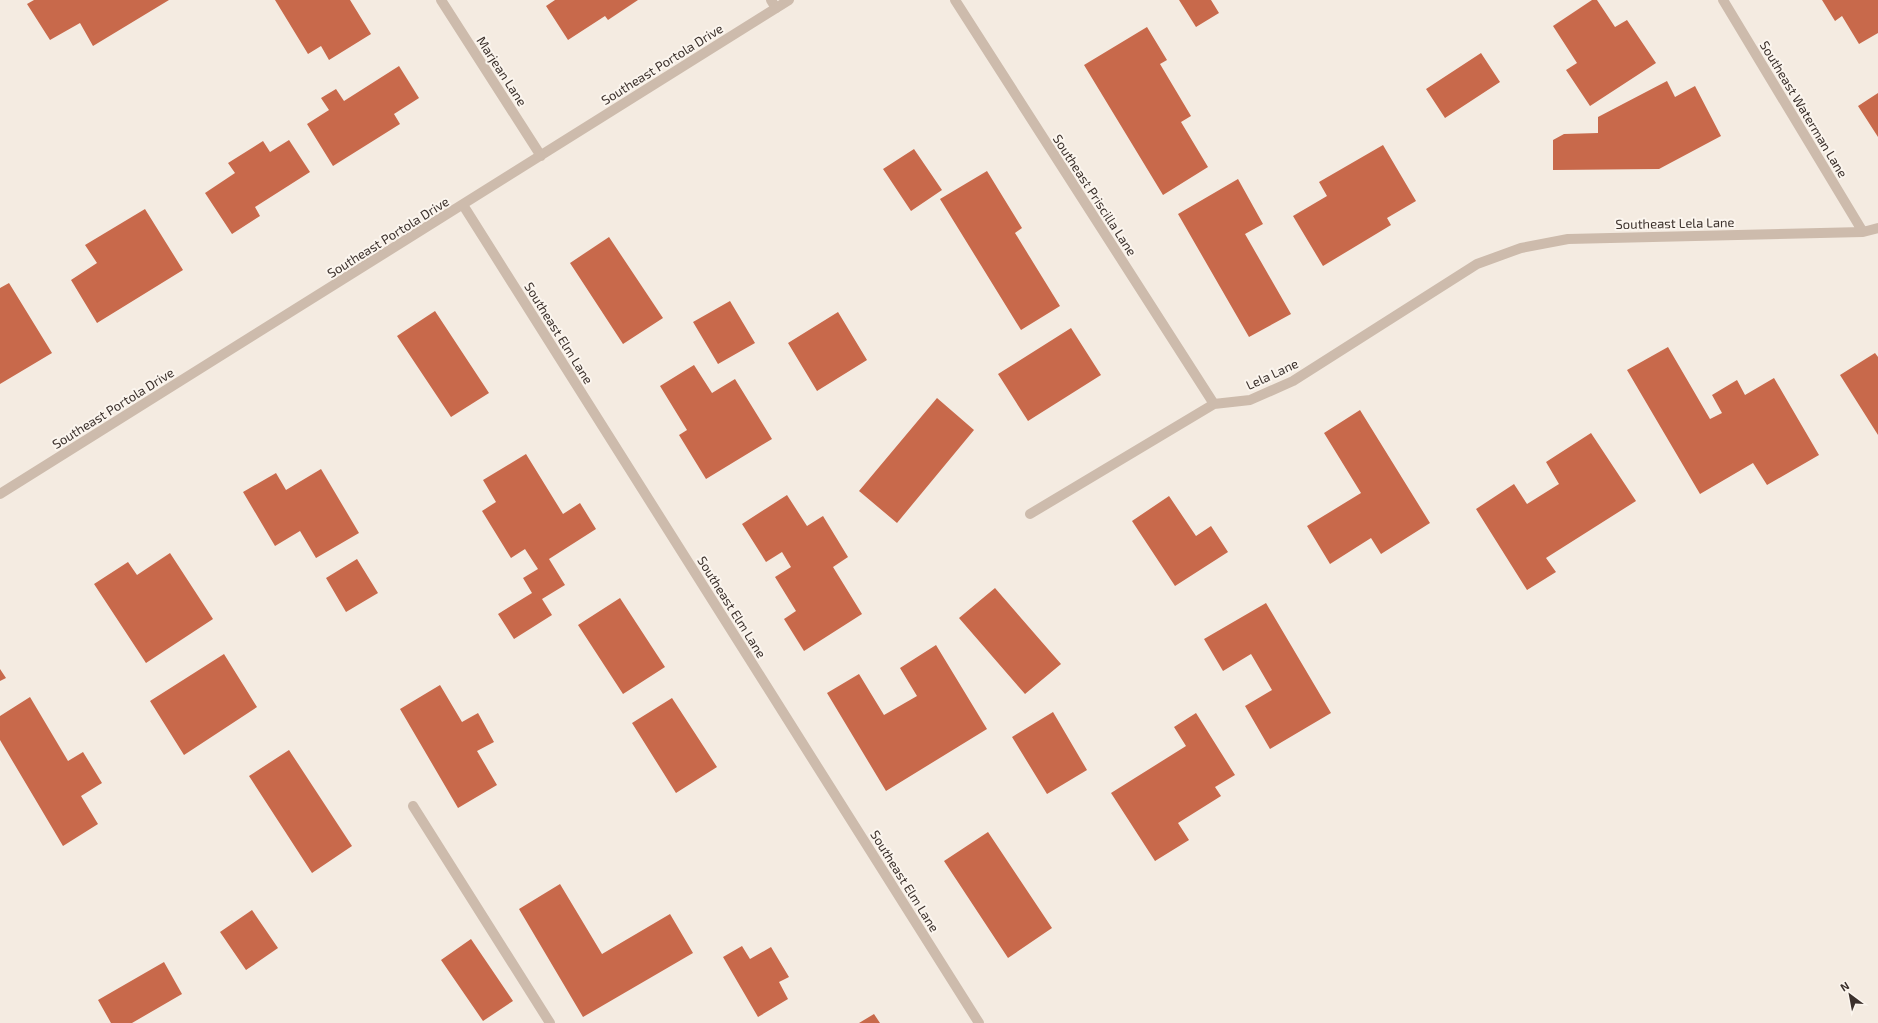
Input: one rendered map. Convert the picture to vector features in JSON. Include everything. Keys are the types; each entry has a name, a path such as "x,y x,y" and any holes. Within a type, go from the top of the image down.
{"street":[{"name":"Marjean Lane","path":"441,0 541,156"},
{"name":"Southeast Portola Drive","path":"0,494 464,205 774,4 789,0"},
{"name":"Southeast Priscilla Lane","path":"955,0 1214,404"},
{"name":"Southeast Waterman Lane","path":"1723,0 1864,232"},
{"name":"Southeast Elm Lane","path":"464,205 979,1023"},
{"name":"Southeast Lela Lane","path":"1477,264 1521,248 1568,239 1864,232 1878,228"},
{"name":"Lela Lane","path":"1030,514 1214,404 1250,400 1293,381 1477,264"},
{"path":"413,806 550,1023"}],"building":[{"path":"34,0 169,0 93,46 80,23 50,40 27,4"},
{"path":"275,0 350,0 371,34 329,60 321,46 308,54"},
{"path":"555,0 638,0 608,20 605,16 568,40 546,6"},
{"path":"1179,0 1211,0 1219,13 1196,27"},
{"path":"1592,0 1597,0 1615,27 1627,20 1656,63 1590,106 1566,70 1577,63 1553,26"},
{"path":"1822,0 1878,0 1878,33 1859,44 1842,16 1835,21"},
{"path":"1147,27 1167,60 1160,64 1191,116 1181,122 1208,167 1163,195 1084,65"},
{"path":"1481,53 1500,82 1445,118 1426,89"},
{"path":"399,66 419,98 394,114 400,124 333,166 307,124 329,110 321,98 336,89 344,101"},
{"path":"1667,81 1675,97 1695,86 1721,136 1659,169 1553,170 1553,140 1564,134 1598,133 1598,117"},
{"path":"1878,93 1878,137 1858,106"},
{"path":"289,140 310,172 255,207 260,216 232,234 205,193 235,173 228,163 263,141 270,152"},
{"path":"1383,145 1416,201 1387,218 1391,225 1323,266 1293,216 1327,196 1319,182"},
{"path":"914,149 942,190 911,211 883,169"},
{"path":"987,171 1022,228 1015,233 1060,306 1021,330 940,199"},
{"path":"1238,179 1263,224 1245,234 1291,314 1249,337 1178,214"},
{"path":"145,209 183,270 97,323 71,280 97,263 85,245"},
{"path":"609,237 663,318 623,344 570,263"},
{"path":"9,283 52,353 0,384 0,288"},
{"path":"730,301 755,343 718,364 693,322"},
{"path":"435,311 489,393 451,417 397,336"},
{"path":"838,312 867,360 817,391 788,343"},
{"path":"1071,328 1101,375 1028,421 998,374"},
{"path":"1668,347 1710,419 1722,413 1712,395 1737,380 1745,395 1774,378 1819,455 1767,485 1753,463 1700,494 1627,370"},
{"path":"1875,353 1878,357 1878,435 1840,375"},
{"path":"694,365 712,393 735,379 772,439 706,479 679,435 687,430 660,386"},
{"path":"937,398 974,430 897,523 859,491"},
{"path":"1360,410 1430,523 1381,554 1371,538 1330,564 1307,526 1361,493 1324,433"},
{"path":"1591,433 1636,501 1546,558 1556,572 1527,590 1476,509 1514,484 1527,504 1559,484 1546,462"},
{"path":"526,454 563,514 580,503 596,529 549,559 565,585 542,599 552,615 514,639 498,614 532,593 523,578 538,569 525,549 511,558 482,511 496,502 483,480"},
{"path":"321,469 359,533 316,558 300,531 275,546 243,492 276,473 286,490"},
{"path":"787,495 807,526 823,516 848,557 833,567 862,614 804,651 784,619 796,611 775,577 791,567 782,552 766,562 742,524"},
{"path":"1169,496 1196,536 1211,526 1228,552 1175,586 1132,521"},
{"path":"170,553 213,619 146,663 94,584 128,562 137,575"},
{"path":"357,559 378,593 346,612 326,578"},
{"path":"995,588 1061,664 1025,694 959,618"},
{"path":"620,598 665,667 623,694 578,625"},
{"path":"1266,603 1331,713 1270,749 1245,706 1272,690 1251,654 1223,671 1204,639"},
{"path":"936,645 987,729 886,791 827,693 859,674 884,715 917,696 900,668"},
{"path":"224,654 257,707 184,755 150,701"},
{"path":"0,669 6,678 0,681"},
{"path":"440,685 462,722 478,713 494,742 477,751 497,785 458,808 400,709"},
{"path":"30,697 68,761 83,752 102,783 81,796 98,824 63,846 0,740 0,716"},
{"path":"672,698 717,767 676,793 632,723"},
{"path":"1053,712 1087,770 1047,794 1012,737"},
{"path":"1196,713 1235,775 1215,787 1221,796 1178,823 1189,840 1155,861 1111,793 1186,746 1174,727"},
{"path":"289,750 352,846 312,873 249,776"},
{"path":"988,832 1052,928 1008,958 944,861"},
{"path":"560,884 602,954 670,914 693,953 583,1017 519,909"},
{"path":"252,910 278,948 246,970 220,932"},
{"path":"471,939 513,1001 483,1021 441,960"},
{"path":"742,946 750,959 771,947 789,977 779,982 788,999 758,1017 723,957"},
{"path":"164,962 182,994 132,1023 111,1023 98,1000"},
{"path":"874,1014 880,1023 859,1023"}]}
